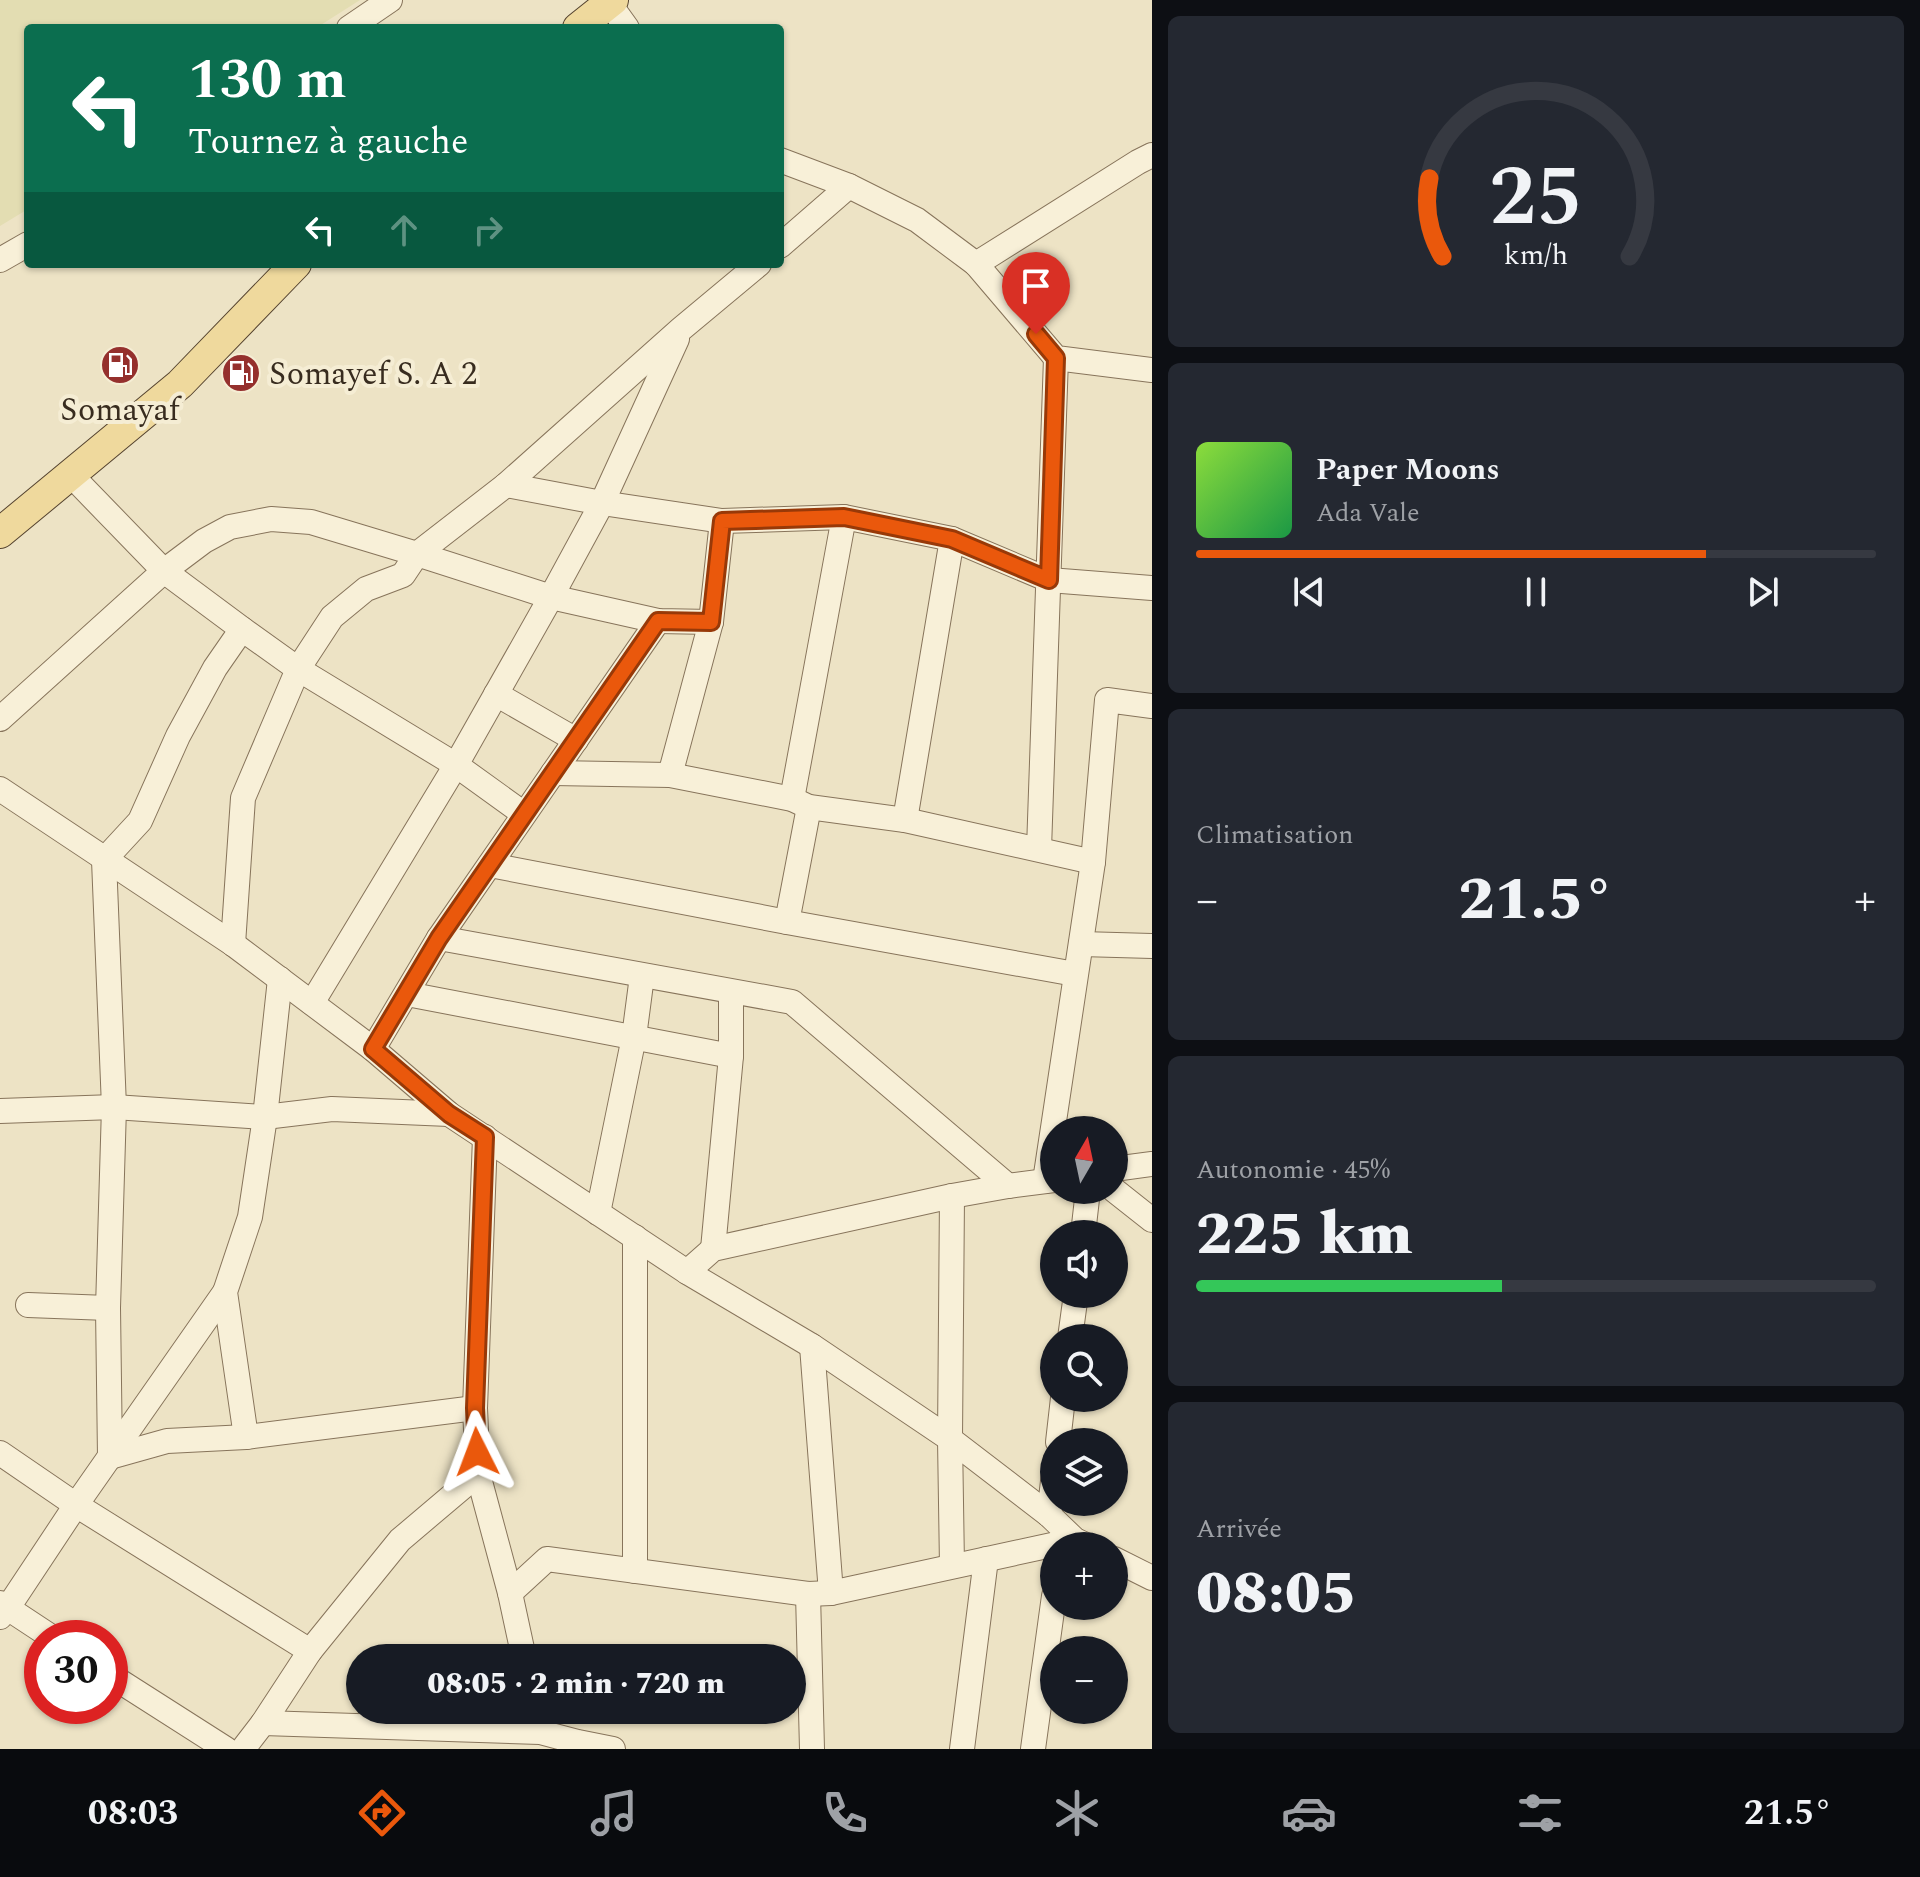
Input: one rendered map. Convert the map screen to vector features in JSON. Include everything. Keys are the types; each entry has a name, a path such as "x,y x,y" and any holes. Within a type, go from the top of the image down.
{"main road":[{"path":"583,24 611,2"},
{"path":"0,533 180,384 292,268"}],"street":[{"path":"355,24 390,0"},
{"path":"611,2 625,24"},
{"path":"976,264 1152,155"},
{"path":"784,162 849,186 917,220 976,264 1056,358 1039,849"},
{"path":"784,243 849,186"},
{"path":"0,260 24,246"},
{"path":"233,944 243,798 298,669 332,617 366,589 403,575 417,554 506,485 754,268"},
{"path":"312,1003 376,901 551,597 602,503 681,329"},
{"path":"1056,358 1152,370"},
{"path":"71,475 164,571 298,669 456,765 524,814"},
{"path":"506,485 722,521 844,517 952,539 1049,580 1152,588"},
{"path":"787,922 800,803 844,517"},
{"path":"0,719 164,571 204,541 230,527 271,519 311,522 551,597 658,621 711,622"},
{"path":"670,775 711,622 722,521"},
{"path":"905,820 952,539"},
{"path":"373,1049 439,938 658,621"},
{"path":"110,1457 108,1308 114,1107 104,860 140,821 178,736 215,668 242,629"},
{"path":"496,694 576,740"},
{"path":"1057,1116 1093,862 1107,700 1152,706"},
{"path":"553,773 670,775 800,803 905,820 1093,862"},
{"path":"0,789 233,944 373,1049 449,1114 687,1272 812,1346 950,1439 1040,1508"},
{"path":"490,865 1075,974"},
{"path":"439,938 792,1002 1008,1186"},
{"path":"1081,944 1152,946"},
{"path":"598,1213 634,1037 642,976"},
{"path":"24,1622 2,1610 225,1292 250,1217 280,979"},
{"path":"713,1249 731,1056 731,992"},
{"path":"407,994 731,1056"},
{"path":"0,1111 114,1107 265,1117 332,1109 449,1114"},
{"path":"485,1137 475,1408 478,1474 521,1644"},
{"path":"1128,1166 1152,1162"},
{"path":"687,1272 713,1249 952,1196 1040,1181"},
{"path":"952,1196 952,1566"},
{"path":"1128,1201 1152,1220"},
{"path":"635,1237 635,1571"},
{"path":"225,1292 246,1437"},
{"path":"28,1305 108,1308"},
{"path":"812,1346 820,1593 812,1749"},
{"path":"110,1457 167,1441 246,1437 475,1408"},
{"path":"0,1453 76,1505 310,1651"},
{"path":"243,1749 310,1651 400,1540 478,1474"},
{"path":"1050,1516 1062,1532"},
{"path":"510,1593 547,1559 820,1593 1040,1549"},
{"path":"962,1749 986,1559"},
{"path":"1128,1566 1152,1578"},
{"path":"1033,1749 1051,1620"},
{"path":"128,1686 226,1749"},
{"path":"263,1723 346,1722"},
{"path":"543,1724 577,1746 613,1749"}],"shaded area":[{"path":"0,0 360,0 322,24 24,24 24,211 0,226"}],"place":[{"name":"Somayaf","path":"120,365"},
{"name":"Somayef S. A 2","path":"241,373"}],"route":[{"path":"477,1452 475,1408 485,1137 449,1114 373,1049 439,938 658,621 711,622 722,521 844,517 952,539 1049,580 1056,358 1036,334"}]}
